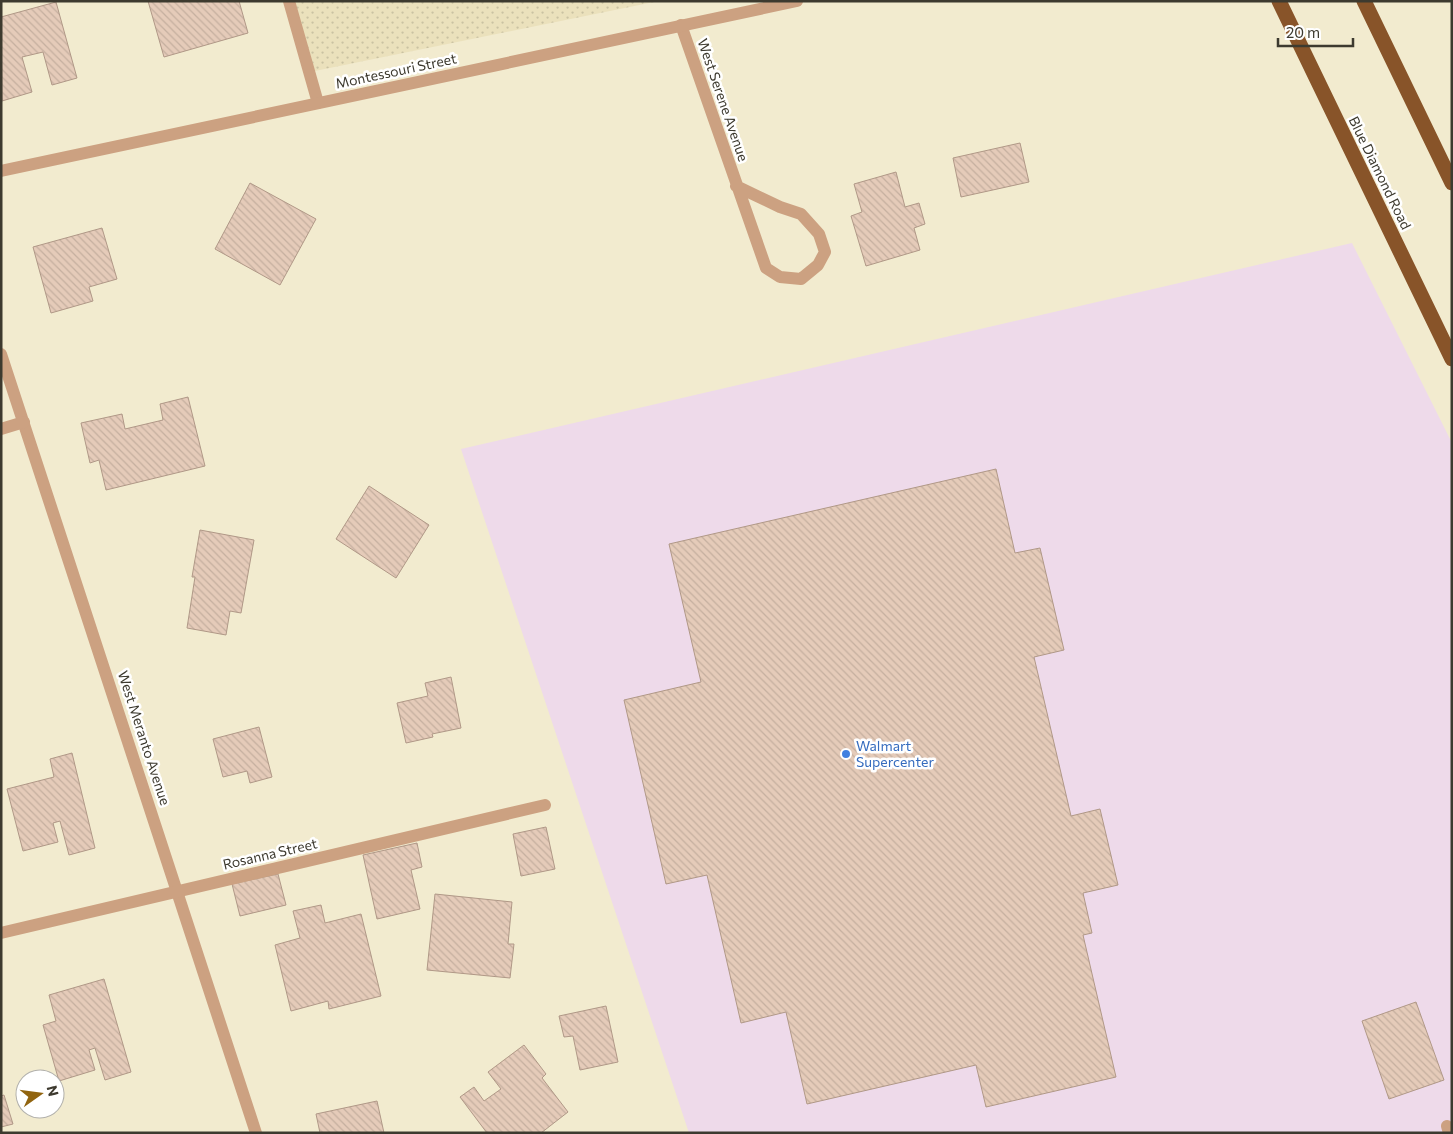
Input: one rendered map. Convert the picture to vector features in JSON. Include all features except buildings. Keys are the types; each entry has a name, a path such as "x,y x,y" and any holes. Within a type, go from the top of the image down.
{"highway":[{"name":"Blue Diamond Road","path":"1279,1 1452,359"},
{"path":"1364,1 1452,183"}],"street":[{"name":"Montessouri Street","path":"1,172 797,1"},
{"path":"290,2 318,103"},
{"name":"West Serene Avenue","path":"681,25 736,186 766,268 780,276 801,279 818,265 824,252 819,234 801,214 780,207 736,186"},
{"name":"West Meranto Avenue","path":"1,354 256,1133"},
{"path":"1,429 24,422"},
{"name":"Rosanna Street","path":"1,933 545,804"}],"shaded area":[{"path":"1352,243 1452,443 1452,1133 689,1133 461,449"}],"sand":[{"path":"286,1 659,1 310,72"}],"place":[{"name":"Walmart Supercenter","path":"846,754"}]}
